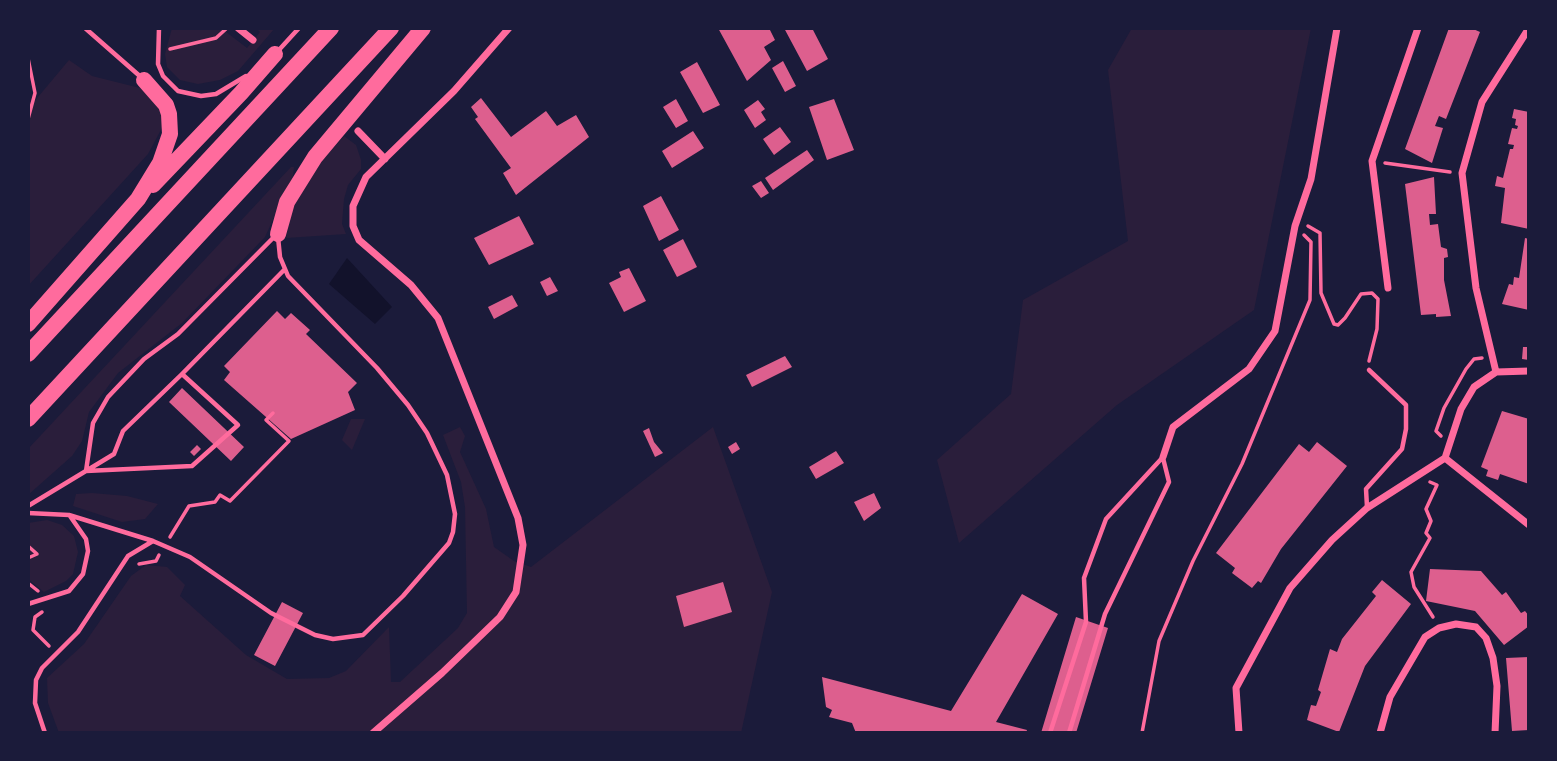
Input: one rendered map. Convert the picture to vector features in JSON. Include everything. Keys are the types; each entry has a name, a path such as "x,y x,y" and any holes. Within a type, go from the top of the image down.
{"highway":[{"path":"28,354 331,28"},
{"path":"28,419 391,28"},
{"path":"278,234 287,202 315,157 423,28"},
{"path":"28,324 138,199 275,54"},
{"path":"138,199 160,163 171,124 166,105 144,80"}],"street":[{"path":"238,28 253,40"},
{"path":"373,733 442,673 500,617 516,592 523,545 518,518 438,318 411,285 359,240 353,226 353,206 359,187 454,91 509,28"},
{"path":"1163,457 1173,427 1249,369 1275,331 1295,226 1311,180 1337,28"},
{"path":"1388,288 1372,161 1418,28"},
{"path":"1496,372 1476,288 1462,173 1482,103 1529,28"},
{"path":"358,131 385,159"},
{"path":"1239,733 1236,688 1290,588 1332,540 1367,508 1419,478 1445,458 1461,409 1474,387 1496,372 1529,371"},
{"path":"1445,458 1529,524"},
{"path":"1380,733 1390,697 1406,665 1425,638 1439,628 1456,624 1476,627 1486,638 1493,658 1497,686 1495,733"}],"lane":[{"path":"85,28 144,80"},
{"path":"159,28 158,64 163,76 178,91 190,95 216,94 229,89 275,54 292,31 299,28"},
{"path":"28,513 69,515 153,541 190,557 271,613 315,635 333,639 363,635 373,627 449,543 456,514 451,491 427,433 377,368 297,288 285,269 278,247 278,234"},
{"path":"86,471 93,423 108,397 144,359 185,327 278,234"},
{"path":"28,506 114,454 124,431 285,269"},
{"path":"1367,508 1366,489 1402,449 1406,429 1406,405 1369,370"},
{"path":"86,471 171,470 192,467 239,425 182,374"},
{"path":"1050,733 1086,622 1084,578 1106,519 1163,457"},
{"path":"1069,733 1105,614 1169,482 1163,457"},
{"path":"28,604 69,591 83,574 88,551 86,540 69,515"},
{"path":"45,733 35,703 36,680 42,668 78,632 128,556 153,541"}],"path":[{"path":"174,49 216,38 227,28"},
{"path":"28,58 35,93 28,119"},
{"path":"1372,161 1462,173"},
{"path":"1295,226 1309,226 1320,233 1321,293 1334,324 1338,325 1345,318 1361,294 1372,293 1378,299 1377,329 1369,370"},
{"path":"1142,733 1159,641 1193,561 1242,464 1310,300 1311,242 1295,226"},
{"path":"1419,478 1437,485 1426,509 1431,521 1426,533 1430,538 1411,572 1414,587 1439,628"},
{"path":"28,546 37,554 28,558"}],"shaded area":[{"path":"172,28 221,28 247,48 260,32 256,28 275,28 238,71 220,80 198,84 180,80 167,67 165,54"},
{"path":"1132,28 1311,28 1254,310 1117,405 959,543 937,460 1011,394 1023,300 1128,241 1108,70"},
{"path":"69,60 92,76 140,88 157,104 163,117 163,126 148,154 28,286 28,117 33,103"},
{"path":"344,136 356,145 361,160 361,169 348,185 344,199 342,224 346,234 286,238 292,207 313,171"},
{"path":"291,167 294,167 293,176 265,237 182,323 118,373 89,412 82,441 72,456 28,495 28,449"},
{"path":"347,258 392,307 375,324 329,284"},
{"path":"351,419 365,419 352,450 342,440"},
{"path":"460,427 465,436 460,452 486,509 494,547 514,561 531,567 713,427 772,592 741,733 59,733 48,703 47,678 84,644 131,576 146,565 167,567 185,585 180,596 246,655 287,679 329,678 346,671 389,627 391,682 400,682 458,628 467,613 465,507 461,482 443,435"},
{"path":"76,494 127,496 158,504 145,519 122,522 73,506"},
{"path":"47,520 62,525 74,536 78,552 73,574 66,581 44,592 28,579 28,523"}],"building":[{"path":"718,28 769,28 775,40 764,47 771,60 747,81"},
{"path":"784,28 812,28 828,59 807,71"},
{"path":"1449,28 1471,28 1480,32 1446,119 1439,116 1435,126 1443,128 1432,163 1405,149"},
{"path":"783,61 796,86 785,92 772,68"},
{"path":"697,62 720,105 703,113 680,72"},
{"path":"481,98 511,137 546,111 557,126 576,115 589,137 516,195 503,173 511,168 475,119 478,117 471,107"},
{"path":"676,99 688,121 676,128 663,107"},
{"path":"834,99 854,150 827,160 809,107"},
{"path":"758,100 765,109 761,112 766,120 755,128 744,110"},
{"path":"1514,109 1529,112 1529,229 1501,223 1505,188 1495,186 1497,176 1503,178 1510,149 1513,149 1514,145 1508,144 1512,128 1517,129 1518,126 1515,125 1516,119 1512,118"},
{"path":"780,127 791,142 774,155 763,139"},
{"path":"693,131 704,148 672,168 662,151"},
{"path":"807,150 814,160 773,190 765,178"},
{"path":"1434,177 1436,214 1429,214 1430,225 1438,224 1441,247 1447,249 1448,257 1444,258 1444,280 1451,316 1421,315 1405,184"},
{"path":"761,181 769,193 761,198 752,186"},
{"path":"661,196 679,230 659,241 643,206"},
{"path":"519,216 534,244 489,265 474,238"},
{"path":"1525,238 1529,239 1529,310 1502,304 1509,284 1513,285 1514,277 1519,278"},
{"path":"683,239 697,267 677,277 663,250"},
{"path":"629,268 646,301 624,312 609,283 621,277 619,272"},
{"path":"550,277 558,291 547,296 540,282"},
{"path":"512,295 518,306 494,319 488,307"},
{"path":"277,311 285,319 291,313 310,330 306,334 357,383 348,392 355,410 291,439 224,380 230,372 224,366"},
{"path":"1523,347 1529,347 1529,360 1522,359"},
{"path":"785,356 792,367 752,387 746,375"},
{"path":"182,388 244,447 231,461 169,402"},
{"path":"1502,411 1529,419 1529,484 1500,474 1498,480 1486,476 1488,470 1481,467"},
{"path":"649,428 654,442 663,453 655,457 643,431"},
{"path":"736,442 740,449 732,454 728,447"},
{"path":"1317,442 1347,466 1281,549 1261,583 1258,581 1252,588 1232,573 1235,568 1216,553 1299,444 1309,452"},
{"path":"197,445 201,449 194,456 190,452"},
{"path":"836,451 844,463 816,479 809,467"},
{"path":"874,493 881,508 864,521 854,502"},
{"path":"1430,569 1481,571 1502,595 1506,592 1521,613 1525,611 1529,616 1529,626 1504,645 1475,611 1426,601"},
{"path":"1382,580 1411,604 1365,666 1339,732 1307,720 1311,705 1316,706 1321,692 1318,690 1330,649 1337,652 1342,639 1376,596 1372,592"},
{"path":"723,582 732,612 684,627 676,596"},
{"path":"1022,594 1058,614 996,722 1027,730 1026,733 856,733 852,723 829,717 832,710 826,707 822,677 951,711"},
{"path":"282,602 303,613 275,666 254,655"},
{"path":"1076,617 1108,628 1076,733 1041,733"},
{"path":"1529,657 1529,730 1512,731 1506,658"}]}
